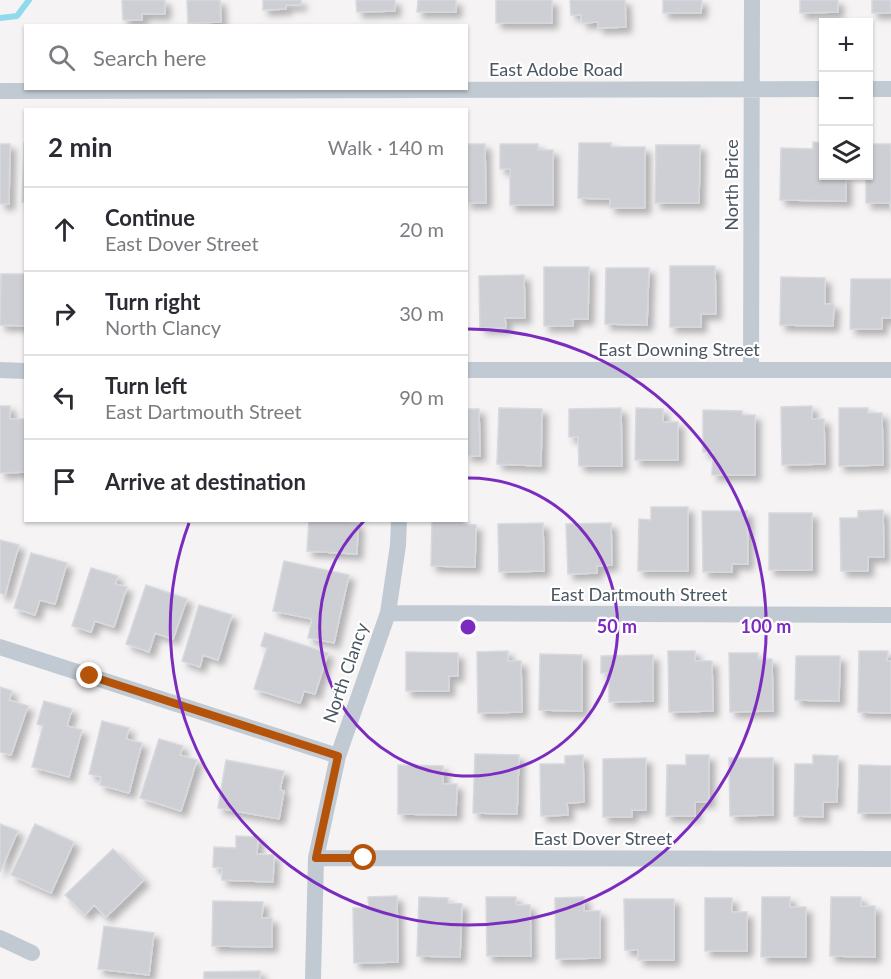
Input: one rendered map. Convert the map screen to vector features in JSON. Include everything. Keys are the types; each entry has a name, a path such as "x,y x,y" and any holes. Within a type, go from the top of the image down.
{"street":[{"name":"North Brice","path":"751,370 752,0"},
{"name":"East Adobe Road","path":"468,90 819,89"},
{"path":"873,89 891,89"},
{"name":"East Adobe Road","path":"0,91 376,90"},
{"path":"0,370 24,370"},
{"name":"East Downing Street","path":"468,370 891,370"},
{"name":"North Clancy","path":"313,979 316,858 338,756 388,613 398,545 399,522"},
{"name":"East Dartmouth Street","path":"388,613 891,615"},
{"path":"0,647 338,756"},
{"name":"East Dover Street","path":"316,858 891,859"},
{"path":"0,938 32,953"}],"building":[{"path":"122,0 165,0 165,14 142,14 142,20 123,20"},
{"path":"187,0 220,0 221,22 188,23"},
{"path":"263,0 301,0 301,5 286,5 286,9 263,10"},
{"path":"356,0 395,0 395,11 357,12"},
{"path":"418,0 456,0 456,12 417,12"},
{"path":"496,0 552,0 552,23 496,23"},
{"path":"570,0 625,0 626,27 598,28 598,22 582,23 581,15 571,15"},
{"path":"663,0 702,0 701,13 663,13"},
{"path":"800,0 838,0 838,12 800,13"},
{"path":"872,0 891,0 891,13 872,13"},
{"path":"813,142 819,143 819,180 846,180 846,201 780,200 781,148 813,149"},
{"path":"24,143 24,202 22,202"},
{"path":"579,143 611,143 611,147 645,147 645,208 610,208 610,199 578,198"},
{"path":"0,144 10,144 9,204 0,204"},
{"path":"468,144 485,144 486,203 468,203"},
{"path":"500,144 538,144 538,150 553,150 553,205 510,205 510,169 500,169"},
{"path":"873,144 891,144 891,209 890,203 866,203 866,180 873,180"},
{"path":"656,145 700,145 699,203 655,203"},
{"path":"670,266 715,266 716,314 701,314 701,327 670,327"},
{"path":"544,267 589,267 588,319 573,319 573,326 544,326"},
{"path":"606,268 649,268 647,325 605,324"},
{"path":"1,274 24,274 24,326 0,325"},
{"path":"524,275 525,318 505,318 506,328 480,328 479,276"},
{"path":"781,277 825,278 825,304 834,304 833,326 780,325"},
{"path":"851,279 891,279 891,318 882,318 882,329 850,329"},
{"path":"0,406 10,406 10,419 24,419 24,472 0,473"},
{"path":"812,406 812,419 824,419 825,464 782,465 781,407"},
{"path":"499,408 542,409 541,466 497,464"},
{"path":"621,408 622,466 579,466 578,437 569,437 569,409"},
{"path":"636,408 663,409 663,422 678,422 678,460 635,460"},
{"path":"839,408 868,408 868,413 882,413 883,465 839,466"},
{"path":"468,409 479,409 480,456 468,456"},
{"path":"703,410 742,411 742,415 755,415 755,475 712,475 713,452 703,452"},
{"path":"651,507 688,507 688,571 638,571 639,519 651,520"},
{"path":"883,510 884,557 868,557 868,571 841,571 840,518 858,518 858,511"},
{"path":"702,511 747,511 748,564 732,564 732,572 703,572"},
{"path":"769,513 812,513 812,570 769,570"},
{"path":"309,522 358,523 357,554 307,551"},
{"path":"432,522 463,522 463,524 476,525 475,567 431,566"},
{"path":"543,523 544,571 499,572 498,524"},
{"path":"611,523 612,565 597,566 597,573 568,574 566,524"},
{"path":"0,540 19,545 5,595 0,593"},
{"path":"31,553 67,563 55,604 40,600 35,615 14,608"},
{"path":"284,561 349,575 334,643 308,638 312,619 273,611"},
{"path":"91,568 118,576 115,584 127,587 114,627 95,621 91,632 72,626"},
{"path":"146,585 187,599 173,639 155,633 149,652 126,644"},
{"path":"199,605 232,615 218,660 203,655 200,667 182,661"},
{"path":"265,633 328,653 315,694 304,691 300,703 254,689 267,648 261,646"},
{"path":"508,651 508,661 521,661 522,712 478,713 477,652"},
{"path":"668,651 695,651 695,661 712,661 713,711 669,712"},
{"path":"859,651 888,651 887,661 891,661 891,713 858,712"},
{"path":"406,652 458,653 458,676 449,676 449,691 406,691"},
{"path":"729,653 758,653 758,659 772,659 773,711 730,712"},
{"path":"540,654 582,655 582,711 539,710"},
{"path":"653,655 653,701 609,702 609,673 601,673 601,656"},
{"path":"796,656 840,656 839,701 795,700"},
{"path":"0,687 12,691 9,700 28,706 11,755 0,752"},
{"path":"44,701 72,709 67,726 82,730 69,777 32,767 43,726 37,724"},
{"path":"102,721 129,728 126,739 142,743 129,793 100,785 101,777 89,774"},
{"path":"159,739 183,746 180,755 197,760 181,811 140,798"},
{"path":"475,754 519,755 517,814 473,813"},
{"path":"583,755 584,802 567,803 568,815 541,816 540,764 565,764 565,756"},
{"path":"686,755 709,755 709,802 695,802 695,816 666,816 667,765 686,765"},
{"path":"813,755 838,756 837,802 823,802 823,817 794,816 795,764 813,764"},
{"path":"646,758 646,810 632,810 632,817 603,817 603,759"},
{"path":"729,758 773,758 773,815 730,816"},
{"path":"226,760 284,771 280,790 284,791 279,819 218,808"},
{"path":"398,765 443,766 443,784 457,784 456,815 398,814"},
{"path":"859,765 891,766 891,813 858,813"},
{"path":"0,824 18,831 0,872"},
{"path":"35,824 74,842 51,893 11,875"},
{"path":"236,836 258,837 257,854 274,855 273,882 222,880 222,868 213,867 214,847 236,848"},
{"path":"113,849 144,880 106,917 94,905 85,915 65,895"},
{"path":"397,896 398,962 354,963 353,908 369,908 368,897"},
{"path":"419,897 448,898 448,903 462,904 460,957 417,956"},
{"path":"486,897 516,897 516,905 530,905 531,956 487,956"},
{"path":"584,897 584,911 600,911 600,958 556,959 555,898"},
{"path":"762,897 790,897 790,907 806,907 806,957 761,957"},
{"path":"831,897 861,897 861,906 875,906 875,957 830,956"},
{"path":"705,898 732,898 732,912 747,912 747,951 705,951"},
{"path":"624,899 674,899 674,960 638,960 638,950 625,950"},
{"path":"213,901 263,902 262,918 272,918 272,947 212,946"},
{"path":"104,926 154,933 149,975 98,969"},
{"path":"260,971 260,979 204,979 204,972"}],"waterway":[{"path":"0,18 17,16 29,0"}],"route":[{"path":"90,676 338,756 316,858 364,858"}]}
